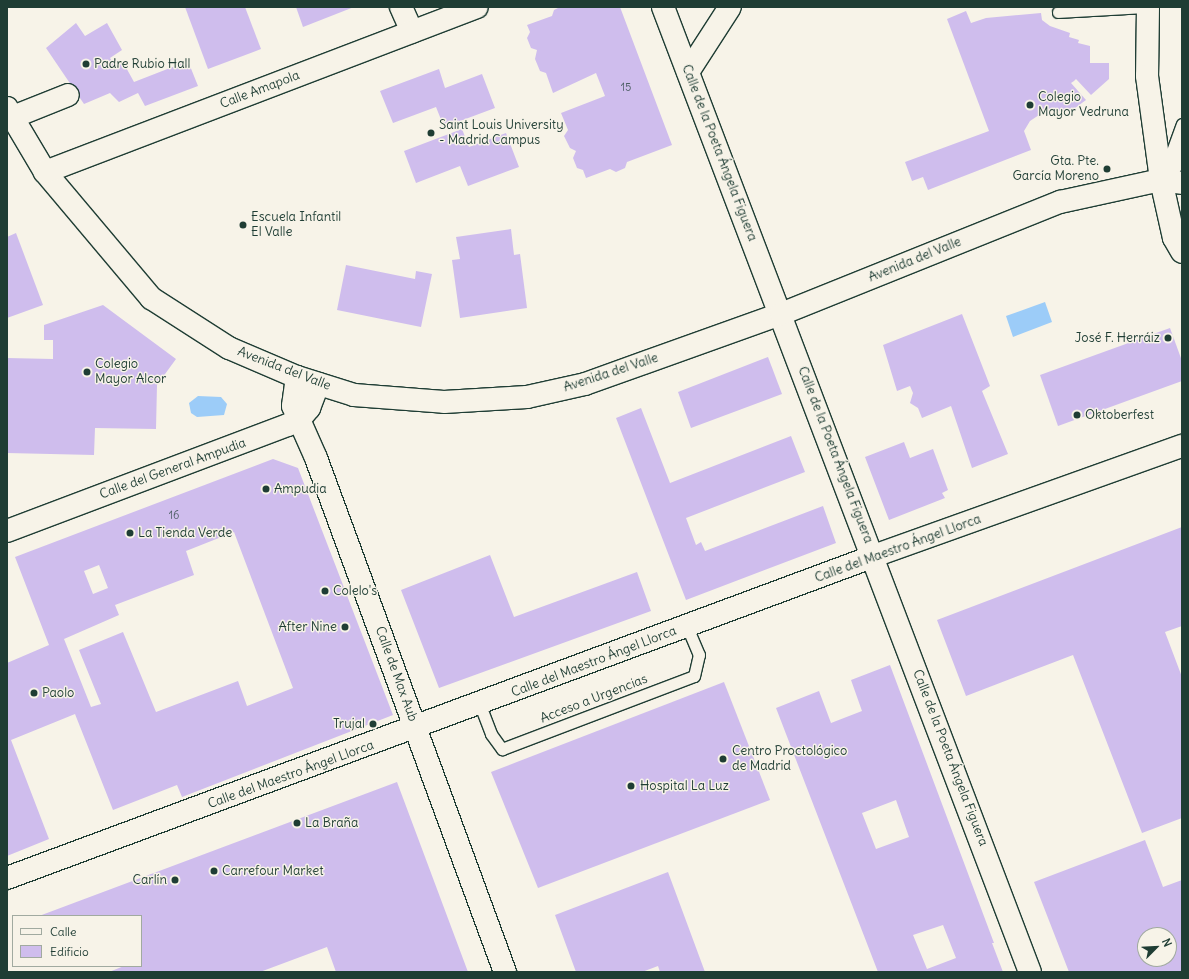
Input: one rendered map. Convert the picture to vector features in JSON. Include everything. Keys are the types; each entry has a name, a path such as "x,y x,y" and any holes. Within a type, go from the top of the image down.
{"street":[{"path":"401,7 412,32"},
{"name":"Calle Amapola","path":"45,172 476,7"},
{"name":"Calle de la Poeta Ángela Figuera","path":"663,7 874,556 1030,972"},
{"path":"688,72 730,7"},
{"path":"1148,7 1147,76 1160,180 1174,238 1182,252"},
{"path":"10,112 68,95"},
{"name":"Avenida del Valle","path":"10,112 45,172 150,298 229,348 297,377 354,395 444,402 527,397 585,384 780,314 1060,202 1160,180"},
{"path":"1160,180 1182,149"},
{"path":"1160,180 1182,183"},
{"name":"Calle de Max Aub","path":"297,377 293,406 316,458 505,972"},
{"path":"298,420 309,408 318,384"},
{"name":"Calle del General Ampudia","path":"7,531 298,420"},
{"name":"Calle del Maestro Ángel Llorca","path":"7,878 416,729 874,556 1182,446"}],"lane":[{"path":"1058,12 1144,7"},
{"path":"1160,180 1182,124"},
{"name":"Acceso a Urgencias","path":"480,705 491,734 502,749 694,676 699,655 687,627"}],"water":[{"path":"1045,302 1052,322 1013,337 1006,316"},
{"path":"198,396 221,397 227,404 224,415 197,417 191,413 189,403"}],"building":[{"path":"185,7 245,7 261,49 208,69"},
{"path":"296,7 354,7 303,27"},
{"path":"560,7 620,7 672,145 627,162 625,168 616,172 610,169 586,178 583,170 577,168 573,158 576,151 570,148 564,136 568,130 561,113 605,96 596,73 553,93 546,73 540,71 535,59 537,50 531,48 527,38 530,32 527,25 552,16 554,10"},
{"name":"Colegio Mayor Vedruna","path":"966,11 971,23 986,18 1041,13 1042,20 1050,26 1070,33 1069,37 1079,40 1078,43 1090,46 1090,63 1109,63 1109,79 1091,95 1076,79 1071,83 1086,100 1071,111 1045,111 1030,121 1024,131 1031,150 928,190 923,177 912,181 905,162 989,131 947,19"},
{"name":"Padre Rubio Hall","path":"76,23 85,36 107,23 122,50 110,58 115,66 123,62 134,82 188,61 198,86 145,106 138,93 119,102 110,93 84,104 46,48"},
{"path":"439,69 445,88 482,74 495,108 444,127 436,107 393,123 380,91"},
{"path":"462,129 469,147 506,133 519,167 468,186 460,166 416,183 404,151"},
{"path":"511,229 514,255 520,254 527,308 460,318 452,260 460,259 456,237"},
{"path":"16,233 43,305 7,318 7,237"},
{"path":"346,265 415,279 416,271 432,274 421,327 337,310"},
{"name":"Colegio Mayor Alcor","path":"103,305 176,359 157,385 156,429 95,428 94,455 7,453 7,358 53,359 53,340 44,340 44,325"},
{"path":"962,314 990,386 982,391 1008,454 972,468 951,406 922,418 918,408 910,403 913,393 910,386 897,391 883,345"},
{"path":"1170,328 1182,361 1182,381 1058,426 1040,375"},
{"path":"768,357 782,394 691,428 678,392"},
{"path":"641,408 670,483 791,436 805,472 686,518 696,545 701,542 705,551 823,506 836,543 686,600 616,418"},
{"path":"904,442 910,458 933,449 948,490 942,493 945,498 889,520 865,457"},
{"path":"273,459 298,468 393,715 182,797 177,785 113,810 75,714 11,740 49,839 7,856 7,663 49,645 15,557","holes":["234,532 293,688 247,706 238,681 156,712 123,632 79,650 101,704 91,707 64,639 119,615 115,605 194,575 186,551","99,565 108,588 93,594 84,571"]},
{"path":"1182,527 1182,626 1165,632 1182,677 1182,818 1142,833 1073,655 966,696 937,620"},
{"path":"490,555 514,617 637,572 651,611 439,688 401,590"},
{"path":"890,665 994,943 992,943 1003,972 878,972 776,708 819,691 831,723 862,711 851,680","holes":["896,800 909,837 876,849 862,813","943,925 956,958 927,969 913,935"]},
{"name":"Hospital La Luz","path":"724,682 770,800 538,888 491,772"},
{"path":"397,782 468,972 336,972 327,947 260,972 109,972 122,967 142,967 142,915 42,915"},
{"path":"1145,840 1163,887 1182,880 1182,972 1069,972 1034,882"},
{"path":"668,872 705,972 660,972 658,966 642,972 576,972 555,915"}],"place":[{"name":"Padre Rubio Hall","path":"86,64"},
{"name":"Colegio Mayor Vedruna","path":"1030,105"},
{"name":"Saint Louis University - Madrid Campus","path":"431,133"},
{"name":"Gta. Pte. García Moreno","path":"1107,169"},
{"name":"Escuela Infantil El Valle","path":"243,225"},
{"name":"José F. Herráiz","path":"1168,338"},
{"name":"Colegio Mayor Alcor","path":"87,372"},
{"name":"Oktoberfest","path":"1077,415"},
{"name":"Ampudia","path":"266,489"},
{"name":"La Tienda Verde","path":"130,533"},
{"name":"Colelo's","path":"325,591"},
{"name":"After Nine","path":"345,627"},
{"name":"Paolo","path":"34,693"},
{"name":"Trujal","path":"373,724"},
{"name":"Centro Proctológico de Madrid","path":"723,759"},
{"name":"Hospital La Luz","path":"631,786"},
{"name":"La Braña","path":"297,823"},
{"name":"Carrefour Market","path":"214,871"},
{"name":"Carlín","path":"175,880"}]}
